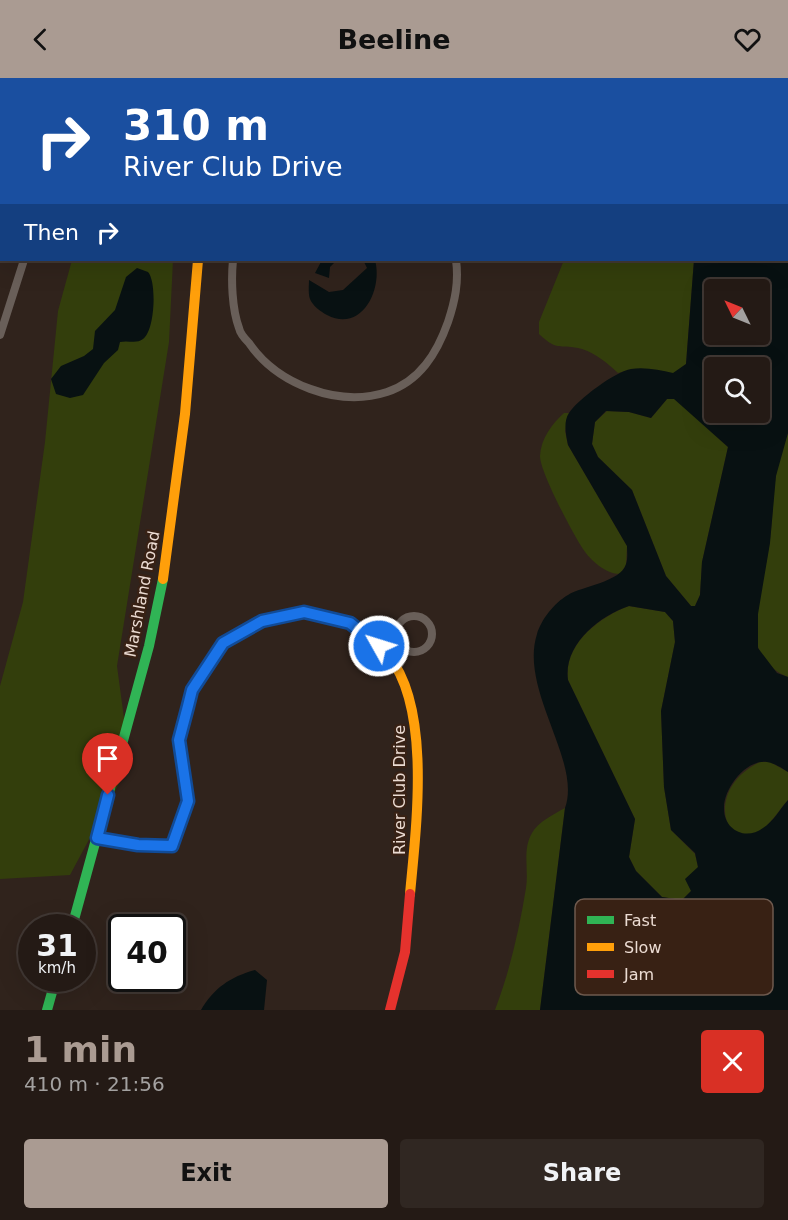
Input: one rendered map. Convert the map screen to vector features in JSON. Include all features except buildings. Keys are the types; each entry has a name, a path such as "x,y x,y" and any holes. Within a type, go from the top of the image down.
{"street":[{"path":"0,335 24,261"},
{"name":"Marshland Road","path":"76,914 148,646 165,570 185,414 198,261"},
{"path":"233,261 232,273 239,329 259,358 279,375 321,393 364,397 388,392 417,375 438,350 454,302 458,275 456,261"},
{"name":"River Club Drive","path":"97,838 138,845 172,846 188,801 179,740 192,690 223,643 262,621 304,612 350,623 388,654 407,686 416,724 416,833 405,952 390,1010"},
{"path":"414,616 427,621 431,628 428,645 420,652 408,652 399,645 395,633 402,621 414,616"},
{"path":"388,654 399,645"},
{"path":"47,1010 52,992"}],"green space":[{"path":"72,261 173,261 169,342 117,666 130,763 70,875 0,879 0,686 23,602 45,442 58,311"},
{"path":"564,261 694,261 686,364 673,374 646,369 618,373 602,359 587,351 551,344 539,334 539,322"},
{"path":"674,398 728,447 702,562 700,595 695,606 691,606 666,576 632,490 598,457 592,444 595,422 607,411 629,412 651,418 667,399"},
{"path":"564,413 569,413 565,431 568,445 627,546 626,565 620,574 604,569 586,553 565,517 541,464 542,443 551,427"},
{"path":"788,433 788,677 774,669 759,651 757,621 771,532 776,474"},
{"path":"629,606 665,612 673,621 675,642 661,711 664,787 671,830 695,854 698,867 691,891 683,899 662,897 636,871 629,857 635,819 568,680 571,655 577,644 595,625"},
{"path":"760,762 770,762 788,772 788,800 763,829 749,835 738,834 730,827 726,816 726,802 731,788 742,774"},
{"path":"565,808 540,1010 495,1010 510,965 520,920 527,881 526,853 529,840 538,825"}],"shaded area":[{"path":"321,261 336,261 330,267 329,278 315,273"},
{"path":"364,261 375,261 376,283 373,295 360,313 350,318 339,319 327,315 311,301 309,280 329,292 343,290 367,268"},
{"path":"694,261 788,261 788,433 776,476 770,543 758,614 758,648 777,673 788,677 788,772 767,762 751,765 737,777 727,793 724,809 732,828 743,833 750,833 767,825 788,800 788,1010 540,1010 568,789 559,747 536,678 534,656 537,634 545,618 558,602 574,592 617,575 623,570 627,557 627,546 568,445 566,420 573,407 588,394 624,371 642,368 673,373 686,364","holes":["667,399 674,399 728,447 702,562 700,595 695,606 691,606 666,576 632,490 598,457 592,444 595,422 606,411 629,412 651,418","629,606 665,612 673,621 675,642 661,711 664,787 671,830 695,853 698,867 685,879 691,891 683,899 773,899 773,995 575,995 575,899 675,899 662,897 636,871 629,857 635,819 568,680 568,667 577,644 585,634 606,617"]},
{"path":"137,268 148,272 153,286 152,317 147,334 138,341 120,342 118,350 104,363 83,395 70,398 56,394 51,379 61,366 84,356 93,349 95,331 115,310 126,277"},
{"path":"255,970 267,980 264,1010 201,1010 211,995 224,984"}],"traffic: fast":[{"path":"76,914 149,646 163,579"},
{"path":"97,838 138,845 172,846 188,801 179,740 192,690 223,643 262,621 304,612 350,623 356,628"},
{"path":"47,1010 52,992"}],"traffic: slow":[{"path":"163,579 185,414 198,261"},
{"path":"356,628 388,655 402,678 411,705 418,770 410,894"}],"traffic: jam":[{"path":"390,1010 405,952 410,894"}],"route":[{"path":"108,795 97,838 138,845 172,846 188,801 179,740 192,690 223,643 262,621 304,612 350,623 379,646"}]}
